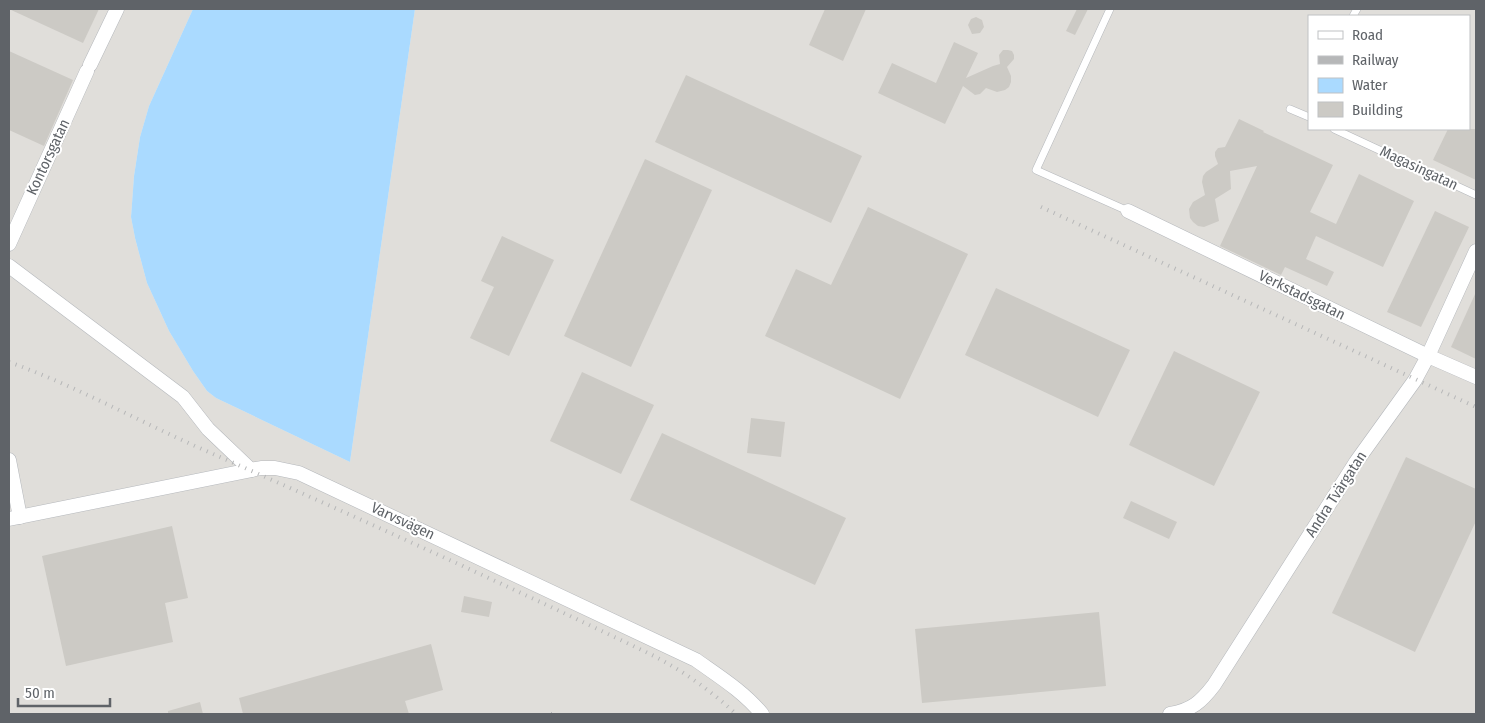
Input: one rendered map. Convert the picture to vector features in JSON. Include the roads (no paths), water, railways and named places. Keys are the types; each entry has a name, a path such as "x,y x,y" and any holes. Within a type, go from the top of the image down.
{"street":[{"name":"Kontorsgatan","path":"9,244 116,9"},
{"name":"Verkstadsgatan","path":"1128,211 1476,378"},
{"name":"Andra Tvärgatan","path":"1170,714 1193,707 1204,698 1214,685 1347,476 1416,379 1476,252"},
{"path":"9,266 183,397 208,429 251,470"},
{"path":"9,460 14,518"},
{"name":"Varvsvägen","path":"14,518 251,470 275,468 299,473 696,660 738,690 762,714"}],"lane":[{"path":"1110,9 1036,170 1128,211"},
{"path":"1290,109 1308,116"},
{"name":"Magasingatan","path":"1336,130 1476,195"}],"water":[{"path":"193,9 415,9 350,462 216,398 207,391 169,331 147,283 131,217 134,176 140,137 149,106"}],"railway":[{"path":"1041,207 1476,407"},
{"path":"9,362 80,391 195,446 367,522 650,654 695,681 736,714"}]}
